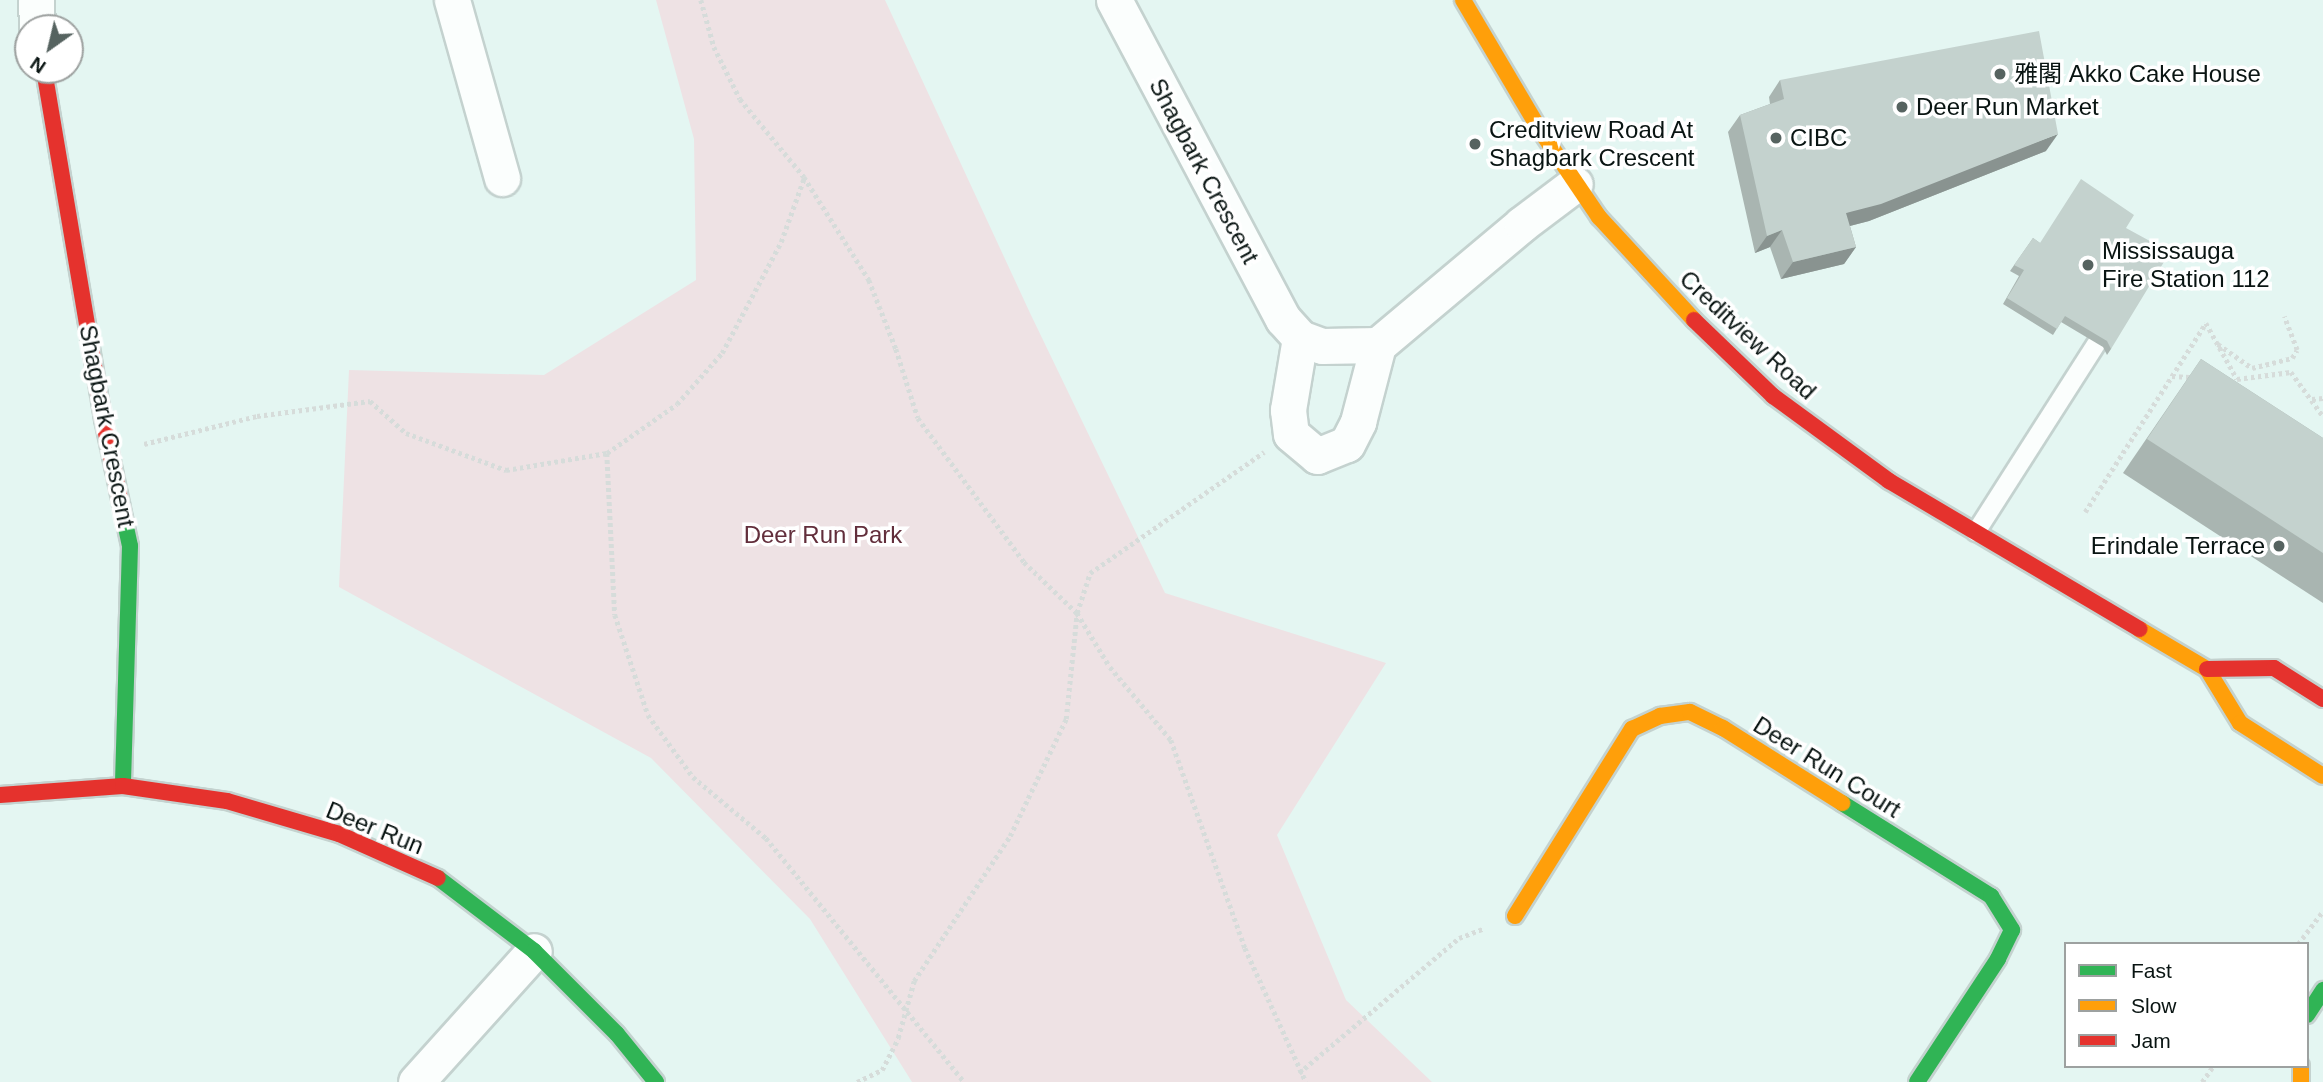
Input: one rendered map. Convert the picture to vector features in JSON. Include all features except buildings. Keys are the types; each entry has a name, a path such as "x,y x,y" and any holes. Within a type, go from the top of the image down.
{"street":[{"path":"452,0 502,178"},
{"name":"Shagbark Crescent","path":"1114,0 1283,319 1300,338"},
{"name":"Creditview Road","path":"1463,0 1575,184 1644,268 1773,396 1889,481 2207,669 2240,723 2323,776"},
{"name":"Shagbark Crescent","path":"46,84 110,452 130,546 123,786"},
{"path":"1378,345 1322,346 1300,338 1288,410 1291,435 1317,456 1347,444 1357,422 1378,345 1522,224 1575,184"},
{"path":"2207,669 2274,668 2323,699"},
{"name":"Deer Run Court","path":"1515,916 1632,729 1660,716 1690,712 1735,736 1991,896 2012,930 1998,959 1917,1082"},
{"name":"Deer Run","path":"0,795 123,786 227,801 339,834 438,877 534,951 617,1034 656,1082"},
{"path":"416,1082 534,951"},
{"path":"2309,1012 2323,990"}],"lane":[{"path":"1976,532 2096,343"}],"path":[{"path":"701,0 714,47 740,99 804,177 869,280 896,349 918,418 1024,562 1077,613 1110,667 1171,740 1245,948 1299,1073 1306,1082"},
{"path":"110,452 257,416 370,401 406,433 506,470 607,453 677,404 722,353 781,242 804,177"},
{"path":"2218,344 2252,368 2292,358 2297,350 2284,316"},
{"path":"2085,512 2206,323 2237,379"},
{"path":"2224,379 2291,372 2323,415"},
{"path":"2172,376 2198,377"},
{"path":"2311,399 2323,398"},
{"path":"858,1082 881,1070 898,1038 914,981 1010,836 1066,719 1077,613 1090,573 1291,435"},
{"path":"607,453 615,615 648,715 693,777 766,838 964,1082"},
{"path":"2300,942 2323,911"},
{"path":"1299,1073 1459,938 1515,916"}],"green space":[{"name":"Deer Run Park","path":"656,0 885,0 1030,313 1165,593 1386,663 1277,835 1346,1000 1432,1082 912,1082 810,919 651,758 339,587 349,370 544,375 696,280 694,139"}],"traffic: fast":[{"path":"121,504 130,546 123,786"},
{"path":"1842,803 1991,896 2012,930 1998,959 1917,1082"},
{"path":"438,878 534,951 617,1034 656,1082"},
{"path":"2309,1012 2323,990"}],"traffic: slow":[{"path":"1463,0 1540,130 1599,217 1694,320"},
{"path":"2139,629 2207,669 2240,723 2323,776"},
{"path":"1515,916 1632,729 1660,716 1690,712 1723,728 1842,803"},
{"path":"2301,1068 2301,1082"}],"traffic: jam":[{"path":"46,84 103,419 121,504"},
{"path":"1694,320 1773,396 1889,481 2139,629"},
{"path":"2207,669 2274,668 2323,699"},
{"path":"0,795 123,786 227,801 339,834 438,878"}],"place":[{"name":"雅閣 Akko Cake House","path":"2000,74"},
{"name":"Deer Run Market","path":"1902,107"},
{"name":"CIBC","path":"1776,138"},
{"name":"Creditview Road At Shagbark Crescent","path":"1475,144"},
{"name":"Mississauga Fire Station 112","path":"2088,265"},
{"name":"Erindale Terrace","path":"2279,546"}]}
